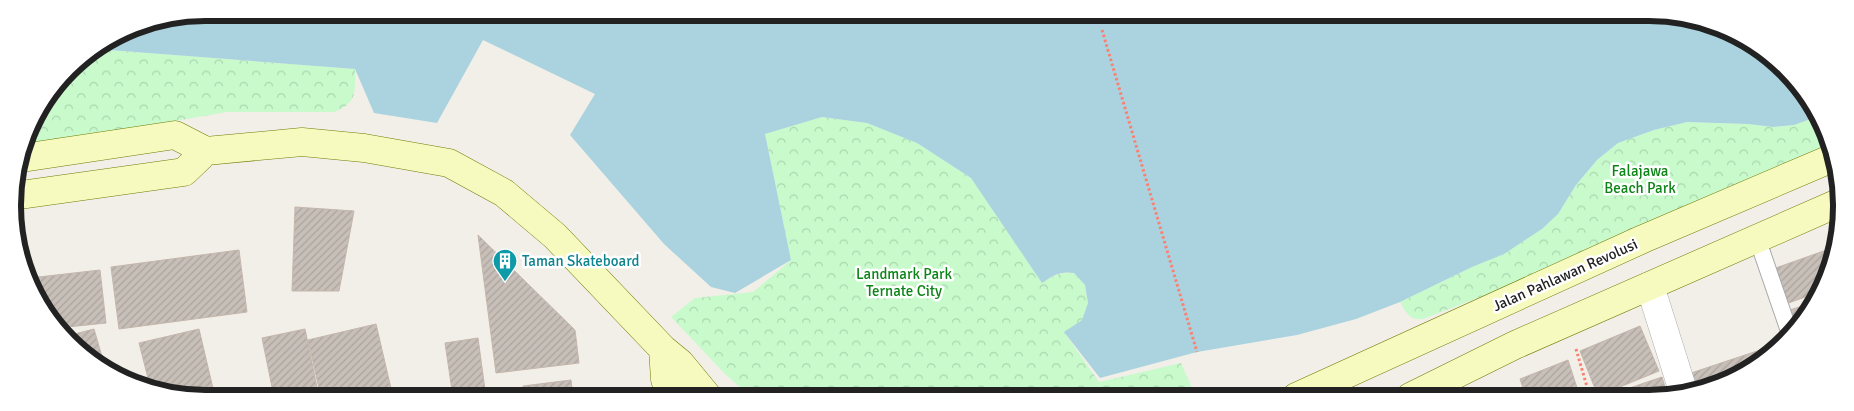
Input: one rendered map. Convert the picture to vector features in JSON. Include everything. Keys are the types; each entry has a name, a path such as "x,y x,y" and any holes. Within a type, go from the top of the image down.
{"street":[{"path":"28,157 175,135 206,151 302,142 364,148 449,163 504,194 555,236 662,349 680,363 702,390"},
{"path":"22,195 184,172 206,151"},
{"name":"Jalan Pahlawan Revolusi","path":"1311,390 1652,236 1827,161"},
{"path":"1424,390 1515,345 1833,205"},
{"path":"1650,286 1682,386"},
{"path":"662,349 670,390"}],"lane":[{"path":"1757,238 1787,327"}],"path":[{"path":"1102,30 1197,352"},
{"path":"1569,322 1588,390"}],"green space":[{"path":"107,50 355,69 355,90 351,100 347,105 334,112 227,112 31,146 40,124 59,93 75,75"},
{"name":"Landmark Park Ternate City","path":"822,117 867,123 917,143 971,178 1042,283 1058,275 1074,273 1085,285 1088,303 1082,320 1064,332 1099,382 1181,363 1193,390 743,390 725,374 671,317 695,298 753,292 791,260 765,134"},
{"name":"Falajawa Beach Park","path":"1811,119 1823,147 1647,223 1522,281 1423,319 1415,319 1406,313 1400,302 1472,267 1504,254 1542,229 1558,214 1576,185 1597,160 1618,143 1654,130 1687,122 1748,124 1773,127 1794,125"}],"water":[{"path":"206,21 1648,21 1673,23 1708,31 1741,46 1761,59 1779,75 1795,93 1811,119 1794,125 1773,127 1748,124 1687,122 1654,130 1618,143 1597,160 1576,185 1558,214 1542,229 1504,254 1472,267 1400,302 1356,319 1297,335 1197,352 1100,378 1064,332 1082,320 1088,303 1085,285 1074,273 1057,274 1042,283 971,178 917,143 867,123 822,117 765,134 791,260 735,293 711,287 664,244 570,135 595,94 483,40 437,123 374,113 355,69 107,50 146,31 181,23"}],"building":[{"path":"295,207 354,211 339,291 292,291"},
{"name":"Taman Skateboard","path":"478,235 575,330 579,363 496,373"},
{"path":"239,250 247,312 119,329 111,267"},
{"path":"1827,250 1819,276 1809,296 1783,305 1770,270"},
{"path":"100,270 106,323 67,327 52,308 36,277"},
{"path":"1804,306 1791,323 1787,311"},
{"path":"376,324 391,390 319,390 308,340"},
{"path":"1640,326 1659,371 1613,390 1596,390 1580,351"},
{"path":"94,329 103,359 93,352 74,334"},
{"path":"199,329 213,390 181,388 149,381 139,343"},
{"path":"305,329 318,390 273,390 262,338"},
{"path":"478,338 485,390 452,390 445,343"},
{"path":"1765,348 1741,365 1708,380 1694,383 1691,373"},
{"path":"1568,360 1578,390 1524,390 1520,379"},
{"path":"1662,377 1665,389 1648,390 1624,390"},
{"path":"571,380 572,390 523,390 523,386"}],"place":[{"name":"Taman Skateboard","path":"505,282"}]}
